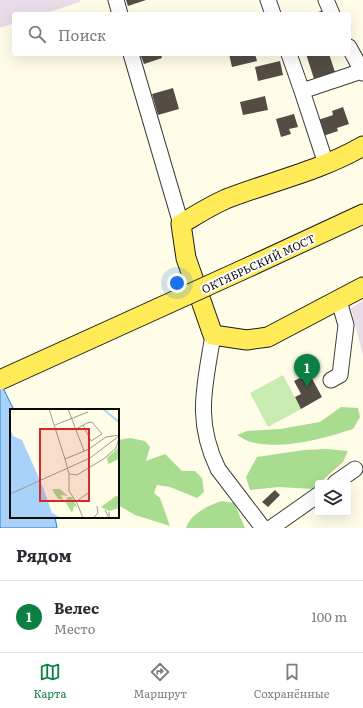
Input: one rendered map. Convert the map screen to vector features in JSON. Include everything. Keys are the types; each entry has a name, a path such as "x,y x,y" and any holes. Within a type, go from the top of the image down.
{"main road":[{"path":"363,146 326,164 228,199 181,224 186,258 213,335 247,340 268,337 339,301 363,287"},
{"name":"ОКТЯБРЬСКИЙ МОСТ","path":"0,380 363,214"}],"street":[{"path":"116,0 119,12"},
{"path":"268,0 272,12"},
{"path":"326,0 331,12"},
{"path":"302,90 362,71 351,51"},
{"path":"132,56 181,224"},
{"path":"289,56 302,90 326,164"},
{"path":"332,380 340,376 346,325 339,301"},
{"path":"213,335 202,409 205,430 213,458 218,469 263,528"},
{"path":"339,480 355,469"},
{"path":"271,528 315,497"}],"shaded area":[{"path":"0,0 80,0 80,2 49,12 12,12 12,24 0,28"},
{"path":"363,301 363,356 351,308"}],"green space":[{"path":"283,375 301,409 268,427 250,393"},
{"path":"341,407 358,408 360,417 353,429 316,440 276,445 251,442 237,435 247,431 280,429 320,422"},
{"path":"130,438 145,441 150,447 146,461 165,454 182,471 195,471 202,478 204,492 197,498 170,487 157,485 154,493 160,498 170,526 135,515 119,506 119,440"},
{"path":"326,449 348,451 343,462 323,480 315,480 315,487 313,489 279,487 250,490 246,477 257,457 304,450"},
{"path":"222,501 234,503 245,528 186,528 191,518 196,514 211,505"}],"water":[{"path":"0,382 14,409 10,409 10,518 55,518 57,528 0,528"}],"building":[{"path":"126,0 146,0 128,6"},
{"path":"326,9 327,12 318,12"},
{"path":"141,56 162,56 162,58 144,64"},
{"path":"229,56 256,56 257,61 232,67"},
{"path":"307,56 330,56 336,75 315,82"},
{"path":"280,61 283,75 258,81 255,67"},
{"path":"173,88 179,109 158,115 152,94"},
{"path":"265,96 268,110 243,115 240,102"},
{"path":"343,107 349,124 337,128 338,131 323,136 318,120 333,115 332,111"},
{"path":"294,114 298,127 289,129 291,134 281,137 276,119"},
{"path":"309,373 322,397 301,409 295,397 301,394 294,381"},
{"path":"275,490 280,495 268,507 262,502"}],"place":[{"name":"Велес","path":"307,387"}]}
